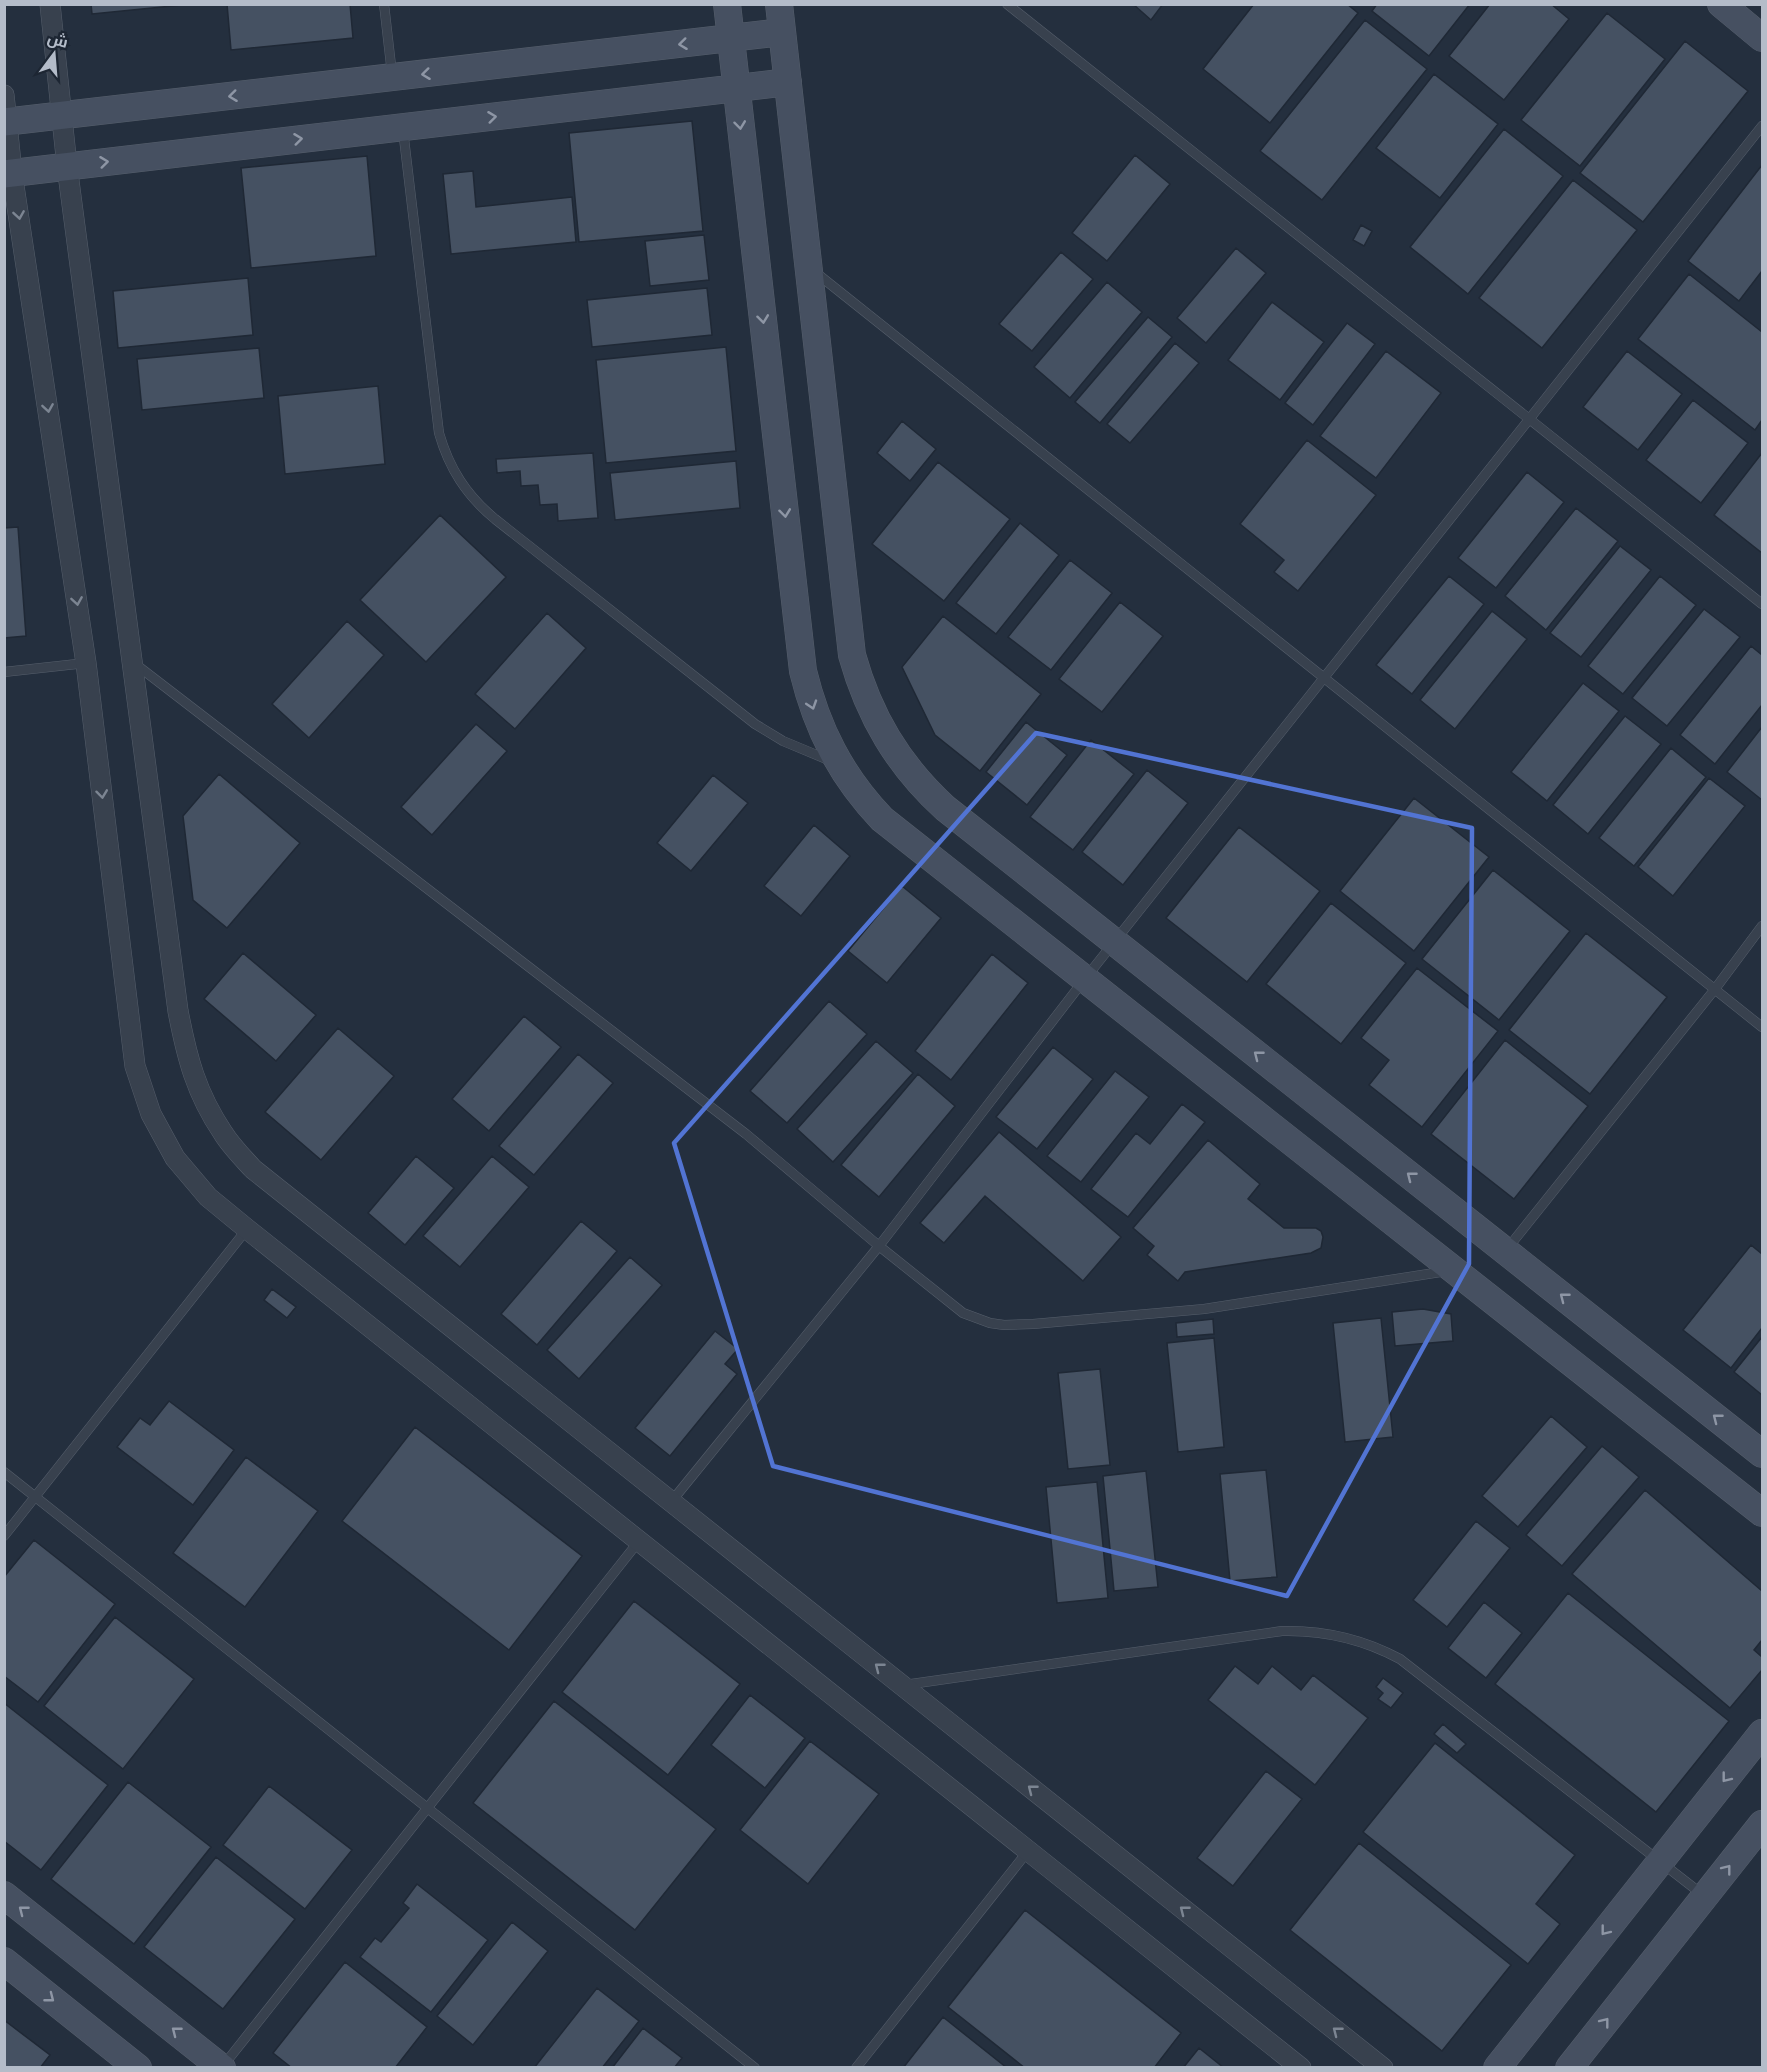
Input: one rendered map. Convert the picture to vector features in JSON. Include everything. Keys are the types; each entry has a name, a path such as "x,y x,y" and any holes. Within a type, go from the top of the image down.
{"street":[{"path":"50,4 67,166 178,1011 186,1055 201,1097 224,1135 253,1169 1383,2067"},
{"path":"726,4 803,671 817,719 838,764 865,802 882,819 1762,1513"},
{"path":"779,4 852,655 868,704 893,750 926,790 945,808 1762,1454"},
{"path":"1721,4 1762,38"},
{"path":"6,122 782,32"},
{"path":"8,173 788,82"},
{"path":"4,95 8,173 86,663 135,1066 151,1114 175,1158 208,1197 247,1229 1301,2067"},
{"path":"1497,2067 1762,1733"},
{"path":"1569,2067 1762,1824"},
{"path":"4,1895 222,2067"},
{"path":"4,1961 138,2067"}],"lane":[{"path":"384,4 393,78"},
{"path":"1007,4 1762,604"},
{"path":"670,1502 879,1246 1084,980 1762,126"},
{"path":"403,127 439,433 447,458 459,481 488,513 755,724 808,753 838,764"},
{"path":"808,266 1762,1026"},
{"path":"4,672 86,663"},
{"path":"134,663 737,1127 963,1313 990,1323 1026,1325 1204,1310 1455,1270"},
{"path":"1505,1251 1715,989 1762,926"},
{"path":"4,1536 247,1229"},
{"path":"4,1472 755,2067"},
{"path":"222,2067 639,1541"},
{"path":"901,1685 1282,1631 1323,1632 1344,1636 1401,1659 1705,1897"},
{"path":"856,2067 1028,1851"}],"highlighted area":[{"path":"1036,733 1472,828 1469,1264 1287,1596 773,1466 674,1143"}],"building":[{"path":"91,4 192,4 92,14"},
{"path":"227,4 350,4 353,38 231,50"},
{"path":"1133,4 1163,4 1151,20"},
{"path":"1254,4 1347,4 1358,13 1270,123 1203,69"},
{"path":"1377,4 1470,4 1429,56 1372,11"},
{"path":"1490,4 1551,4 1569,19 1504,100 1449,56"},
{"path":"1607,13 1665,59 1580,166 1521,120"},
{"path":"1365,20 1427,69 1322,200 1260,151"},
{"path":"1685,41 1748,91 1643,222 1580,173"},
{"path":"1434,74 1498,124 1440,198 1376,148"},
{"path":"692,121 703,231 579,242 569,133"},
{"path":"1504,129 1563,176 1468,294 1410,247"},
{"path":"1135,155 1170,184 1107,261 1072,233"},
{"path":"367,156 376,256 251,268 241,168"},
{"path":"1762,165 1762,271 1739,301 1688,261"},
{"path":"473,171 476,207 572,197 576,242 451,254 443,174"},
{"path":"1573,180 1637,230 1542,348 1479,298"},
{"path":"1361,225 1372,231 1364,246 1353,240"},
{"path":"704,235 709,280 650,286 645,241"},
{"path":"1236,248 1266,273 1206,343 1177,318"},
{"path":"1061,252 1093,279 1032,351 999,324"},
{"path":"1689,274 1762,332 1762,420 1755,430 1638,339"},
{"path":"248,278 253,335 118,348 113,291"},
{"path":"1107,282 1142,312 1070,398 1034,367"},
{"path":"707,288 712,335 592,347 587,300"},
{"path":"1272,302 1324,342 1280,400 1228,360"},
{"path":"1148,317 1172,337 1100,423 1075,402"},
{"path":"1347,323 1375,344 1313,425 1285,403"},
{"path":"1175,343 1199,363 1130,443 1107,424"},
{"path":"726,347 736,451 606,463 596,360"},
{"path":"259,348 264,398 142,410 137,359"},
{"path":"1386,351 1441,393 1376,478 1320,436"},
{"path":"1627,351 1682,394 1638,450 1583,407"},
{"path":"378,386 385,464 285,474 278,396"},
{"path":"1693,400 1748,443 1701,503 1646,460"},
{"path":"902,421 936,449 910,481 877,453"},
{"path":"1307,440 1376,495 1298,591 1274,572 1284,560 1240,524"},
{"path":"593,453 598,518 558,521 557,504 540,505 538,485 521,486 520,471 497,473 496,459"},
{"path":"1762,453 1762,553 1714,515"},
{"path":"736,461 740,508 615,520 610,473"},
{"path":"938,462 1010,519 944,601 872,544"},
{"path":"1527,472 1564,502 1496,588 1458,558"},
{"path":"1576,508 1618,541 1546,630 1505,596"},
{"path":"440,515 506,577 426,662 360,600"},
{"path":"1020,523 1059,555 996,634 956,603"},
{"path":"18,527 26,636 4,638 4,528"},
{"path":"1620,546 1651,570 1581,657 1550,633"},
{"path":"1070,560 1112,593 1051,670 1008,637"},
{"path":"1449,576 1484,604 1412,694 1376,665"},
{"path":"1660,576 1696,605 1623,694 1588,666"},
{"path":"1120,602 1163,636 1102,712 1059,679"},
{"path":"1704,609 1740,637 1667,726 1632,698"},
{"path":"1492,611 1527,639 1455,729 1420,700"},
{"path":"547,613 586,648 515,729 475,694"},
{"path":"943,616 1041,694 980,771 935,735 902,667"},
{"path":"347,621 384,655 309,738 272,704"},
{"path":"1751,646 1762,655 1762,705 1715,764 1680,735"},
{"path":"1583,683 1619,711 1547,801 1511,772"},
{"path":"1625,716 1661,744 1588,834 1553,805"},
{"path":"1026,722 1067,755 1027,805 986,772"},
{"path":"476,724 507,751 432,835 401,807"},
{"path":"1762,727 1762,800 1727,772"},
{"path":"1091,740 1134,774 1073,850 1030,817"},
{"path":"1671,748 1706,777 1634,866 1599,838"},
{"path":"1147,770 1188,803 1123,885 1082,852"},
{"path":"219,774 300,843 227,928 193,900 183,816"},
{"path":"713,775 748,803 691,871 657,843"},
{"path":"1709,778 1745,806 1673,896 1638,867"},
{"path":"1414,798 1489,857 1414,951 1340,891"},
{"path":"814,825 850,856 801,916 764,886"},
{"path":"1239,827 1320,891 1247,982 1166,918"},
{"path":"1493,870 1570,931 1499,1020 1422,959"},
{"path":"902,886 941,918 887,983 848,951"},
{"path":"1331,903 1406,963 1341,1044 1266,984"},
{"path":"1586,933 1667,997 1590,1094 1509,1030"},
{"path":"243,953 316,1015 276,1061 204,999"},
{"path":"992,954 1028,983 951,1080 915,1051"},
{"path":"1417,968 1498,1031 1422,1127 1369,1085 1389,1060 1361,1038"},
{"path":"829,1001 867,1034 787,1123 750,1091"},
{"path":"524,1016 561,1047 489,1131 452,1099"},
{"path":"338,1028 394,1076 321,1160 265,1112"},
{"path":"1505,1040 1588,1106 1514,1199 1431,1134"},
{"path":"876,1041 913,1073 833,1162 797,1129"},
{"path":"1053,1047 1093,1079 1037,1149 996,1117"},
{"path":"578,1054 613,1083 534,1175 499,1146"},
{"path":"1115,1071 1149,1097 1081,1182 1047,1156"},
{"path":"918,1074 955,1106 879,1197 841,1165"},
{"path":"1182,1104 1205,1122 1128,1217 1091,1189 1136,1133 1150,1144"},
{"path":"999,1132 1121,1237 1083,1281 985,1196 944,1243 920,1223"},
{"path":"1208,1140 1260,1184 1248,1199 1284,1228 1316,1228 1321,1231 1323,1237 1321,1248 1311,1253 1185,1272 1178,1281 1147,1255 1154,1246 1133,1228"},
{"path":"416,1156 454,1188 405,1245 368,1213"},
{"path":"492,1156 529,1187 460,1267 423,1236"},
{"path":"581,1221 617,1251 537,1345 501,1314"},
{"path":"1751,1245 1762,1254 1762,1328 1731,1368 1683,1330"},
{"path":"630,1257 662,1285 579,1379 547,1350"},
{"path":"272,1289 296,1307 287,1318 264,1300"},
{"path":"1423,1309 1451,1314 1453,1341 1395,1346 1392,1312"},
{"path":"1381,1318 1393,1437 1345,1442 1333,1323"},
{"path":"1213,1319 1214,1334 1177,1337 1176,1323"},
{"path":"715,1331 738,1349 725,1364 737,1374 670,1456 635,1428"},
{"path":"1762,1337 1762,1395 1734,1372"},
{"path":"1214,1338 1224,1447 1178,1452 1167,1343"},
{"path":"1100,1369 1110,1465 1068,1469 1058,1373"},
{"path":"169,1401 234,1450 193,1505 117,1447 140,1418 150,1425"},
{"path":"1551,1416 1587,1447 1518,1527 1482,1496"},
{"path":"415,1427 582,1556 509,1650 342,1521"},
{"path":"1602,1446 1639,1477 1562,1566 1526,1535"},
{"path":"246,1457 318,1511 245,1607 173,1553"},
{"path":"1266,1470 1277,1577 1230,1581 1220,1474"},
{"path":"1146,1471 1158,1587 1114,1591 1103,1476"},
{"path":"1097,1482 1108,1598 1057,1603 1046,1487"},
{"path":"1645,1490 1762,1591 1762,1640 1754,1650 1762,1657 1762,1670 1730,1708 1572,1574"},
{"path":"1476,1521 1510,1548 1447,1627 1413,1600"},
{"path":"34,1540 115,1604 38,1702 4,1676 4,1577"},
{"path":"1568,1593 1729,1721 1656,1812 1495,1684"},
{"path":"634,1601 740,1684 668,1775 562,1692"},
{"path":"1484,1602 1522,1633 1486,1678 1448,1648"},
{"path":"115,1617 194,1679 123,1769 44,1706"},
{"path":"1235,1666 1258,1684 1272,1666 1301,1690 1313,1675 1368,1718 1315,1785 1208,1700"},
{"path":"1383,1678 1403,1693 1391,1708 1378,1699 1383,1693 1376,1687"},
{"path":"750,1695 805,1738 765,1788 711,1745"},
{"path":"554,1701 716,1829 635,1930 473,1803"},
{"path":"4,1703 108,1785 41,1870 4,1841"},
{"path":"1443,1724 1466,1744 1457,1753 1434,1734"},
{"path":"810,1741 879,1794 808,1884 740,1830"},
{"path":"1435,1743 1575,1855 1536,1904 1560,1924 1528,1964 1363,1832"},
{"path":"1266,1771 1302,1799 1233,1886 1197,1858"},
{"path":"128,1782 211,1847 134,1944 51,1879"},
{"path":"269,1786 352,1850 305,1909 223,1845"},
{"path":"1359,1843 1511,1965 1442,2051 1290,1930"},
{"path":"216,1857 295,1919 223,2009 144,1947"},
{"path":"417,1884 488,1940 431,2012 360,1957 375,1938 381,1942 409,1908 403,1903"},
{"path":"1025,1910 1181,2033 1154,2068 1025,2068 948,2007"},
{"path":"512,1922 548,1951 473,2045 437,2016"},
{"path":"345,1962 427,2027 395,2068 292,2068 273,2053"},
{"path":"597,1988 639,2021 602,2068 534,2068"},
{"path":"943,2017 1007,2068 903,2068"},
{"path":"4,2020 50,2055 40,2068 4,2068"},
{"path":"643,2028 682,2058 674,2068 612,2068"},
{"path":"1199,2048 1224,2068 1183,2068"}]}
